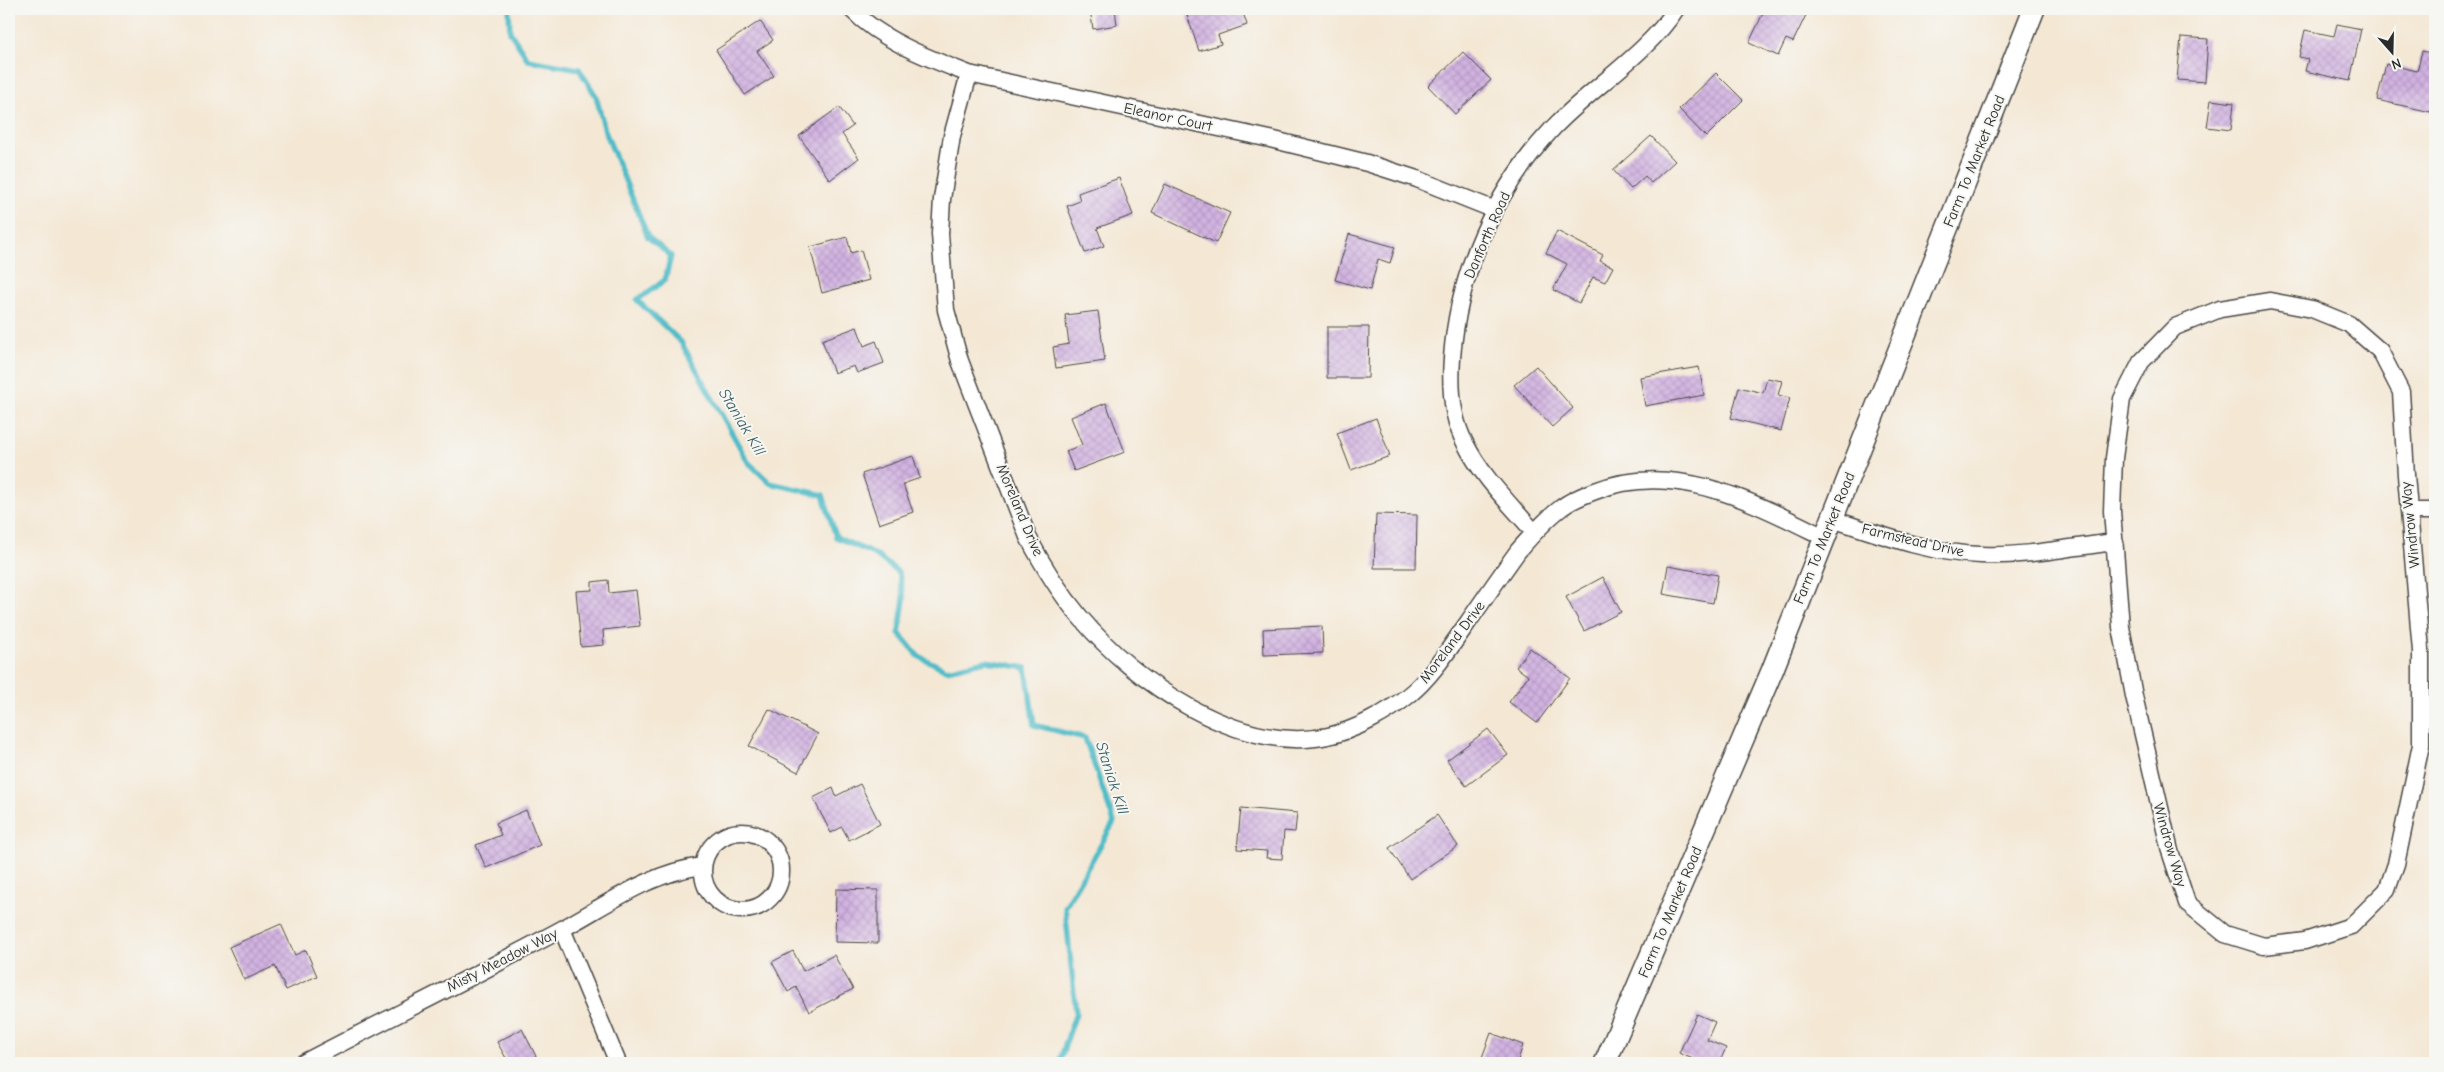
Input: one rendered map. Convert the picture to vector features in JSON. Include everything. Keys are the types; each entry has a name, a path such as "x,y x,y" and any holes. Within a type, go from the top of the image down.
{"street":[{"name":"Eleanor Court","path":"851,9 880,32 926,57 969,74 1270,139 1367,163 1417,179 1494,210"},
{"name":"Danforth Road","path":"1534,532 1478,465 1464,443 1457,424 1453,400 1453,351 1459,302 1471,263 1494,210 1519,169 1554,127 1656,34 1676,9"},
{"name":"Farm To Market Road","path":"1605,1063 1772,671 2034,9"},
{"name":"Moreland Drive","path":"969,74 952,136 942,198 940,234 942,274 951,333 960,361 1028,538 1043,565 1080,617 1103,642 1149,682 1173,698 1203,713 1264,736 1296,739 1328,736 1358,725 1390,709 1409,695 1431,674 1518,551 1534,532 1562,507 1604,487 1636,480 1669,480 1697,484 1729,493 1828,528"},
{"name":"Windrow Way","path":"2270,301 2312,309 2350,324 2380,351 2401,392 2421,651 2421,745 2396,864 2387,890 2351,926 2305,941 2264,946 2225,934 2188,903 2170,851 2120,627 2115,542 2112,511 2114,458 2122,399 2142,362 2175,327 2220,309 2270,301"},
{"path":"2409,511 2435,511"},
{"name":"Farmstead Drive","path":"1828,528 1882,535 1929,547 1980,555 2043,551 2115,542"},
{"path":"737,832 750,832 762,836 772,844 779,855 782,867 781,880 776,892 766,902 755,908 742,910 729,908 717,901 708,891 704,879 703,866 707,854 714,843 725,836 737,832"},
{"name":"Misty Meadow Way","path":"303,1063 562,928 629,890 669,872 703,866"},
{"path":"562,928 618,1063"}],"building":[{"path":"1090,9 1115,9 1117,25 1093,29"},
{"path":"1195,9 1242,9 1247,25 1218,35 1221,44 1199,51 1186,12"},
{"path":"1765,9 1797,9 1807,13 1793,42 1786,39 1778,56 1749,43"},
{"path":"760,21 773,40 757,51 774,76 745,95 716,50"},
{"path":"2337,24 2361,29 2350,81 2305,71 2308,59 2299,57 2305,30 2334,36"},
{"path":"2181,37 2208,39 2205,82 2177,80"},
{"path":"2422,51 2435,54 2435,92 2431,112 2377,100 2386,64 2417,71"},
{"path":"1463,52 1491,80 1455,114 1428,86"},
{"path":"1716,73 1743,100 1706,137 1679,109"},
{"path":"2211,100 2234,103 2231,130 2207,127"},
{"path":"839,107 853,126 842,134 859,158 830,180 799,136"},
{"path":"1651,136 1675,161 1651,183 1645,176 1631,189 1613,170"},
{"path":"1119,178 1133,215 1097,228 1104,246 1085,253 1067,206 1080,201 1078,193"},
{"path":"1165,184 1230,213 1216,243 1152,213"},
{"path":"1557,231 1603,255 1600,261 1613,267 1605,282 1593,277 1579,303 1553,290 1567,264 1546,253"},
{"path":"1349,234 1395,247 1390,263 1378,259 1370,290 1335,280"},
{"path":"847,237 851,253 861,250 869,280 822,293 810,247"},
{"path":"1098,311 1105,361 1056,368 1053,347 1069,344 1065,315"},
{"path":"857,327 864,346 876,341 884,363 857,373 854,366 834,373 822,340"},
{"path":"1327,327 1369,327 1368,378 1327,378"},
{"path":"1536,366 1573,408 1552,427 1514,385"},
{"path":"1699,367 1704,395 1645,406 1640,377"},
{"path":"1767,378 1782,381 1778,395 1790,398 1781,431 1731,418 1739,387 1763,393"},
{"path":"1106,403 1125,452 1074,471 1066,451 1082,445 1071,417"},
{"path":"1376,418 1390,456 1351,470 1337,433"},
{"path":"913,456 920,478 903,484 913,512 879,524 862,474"},
{"path":"1376,514 1417,515 1416,568 1374,568"},
{"path":"1668,566 1718,575 1713,603 1663,594"},
{"path":"1603,577 1621,612 1584,631 1566,597"},
{"path":"608,580 609,593 636,590 640,626 603,630 604,645 581,647 576,591 592,590 592,582"},
{"path":"1322,626 1323,653 1264,655 1263,629"},
{"path":"1530,648 1570,678 1537,723 1509,702 1528,676 1516,667"},
{"path":"769,709 818,734 798,772 749,746"},
{"path":"1488,729 1508,755 1466,786 1447,760"},
{"path":"860,784 880,824 849,840 842,827 831,833 813,798 833,788 836,796"},
{"path":"1241,808 1297,813 1295,832 1284,831 1282,859 1266,858 1267,851 1237,849"},
{"path":"526,810 540,845 486,868 476,845 501,835 496,823"},
{"path":"1437,815 1458,846 1410,879 1389,848"},
{"path":"836,889 878,890 878,943 835,942"},
{"path":"281,924 295,955 306,950 317,976 286,990 275,966 244,980 229,947"},
{"path":"793,951 803,971 834,955 853,989 809,1012 796,987 788,992 772,962"},
{"path":"1697,1014 1715,1022 1707,1040 1726,1048 1719,1063 1702,1063 1679,1053"},
{"path":"522,1029 538,1060 532,1063 495,1063 506,1058 497,1042"},
{"path":"1491,1033 1523,1045 1517,1063 1480,1063"}],"waterway":[{"name":"Staniak Kill","path":"509,9 510,32 528,60 579,69 596,96 605,131 648,237 671,256 665,280 637,300 681,342 748,462 770,483 823,495 836,537 876,555 899,573 904,599 899,633 918,656 947,670 986,661 1026,668 1034,725 1085,738 1114,822 1065,907 1076,1013 1059,1063"}]}
